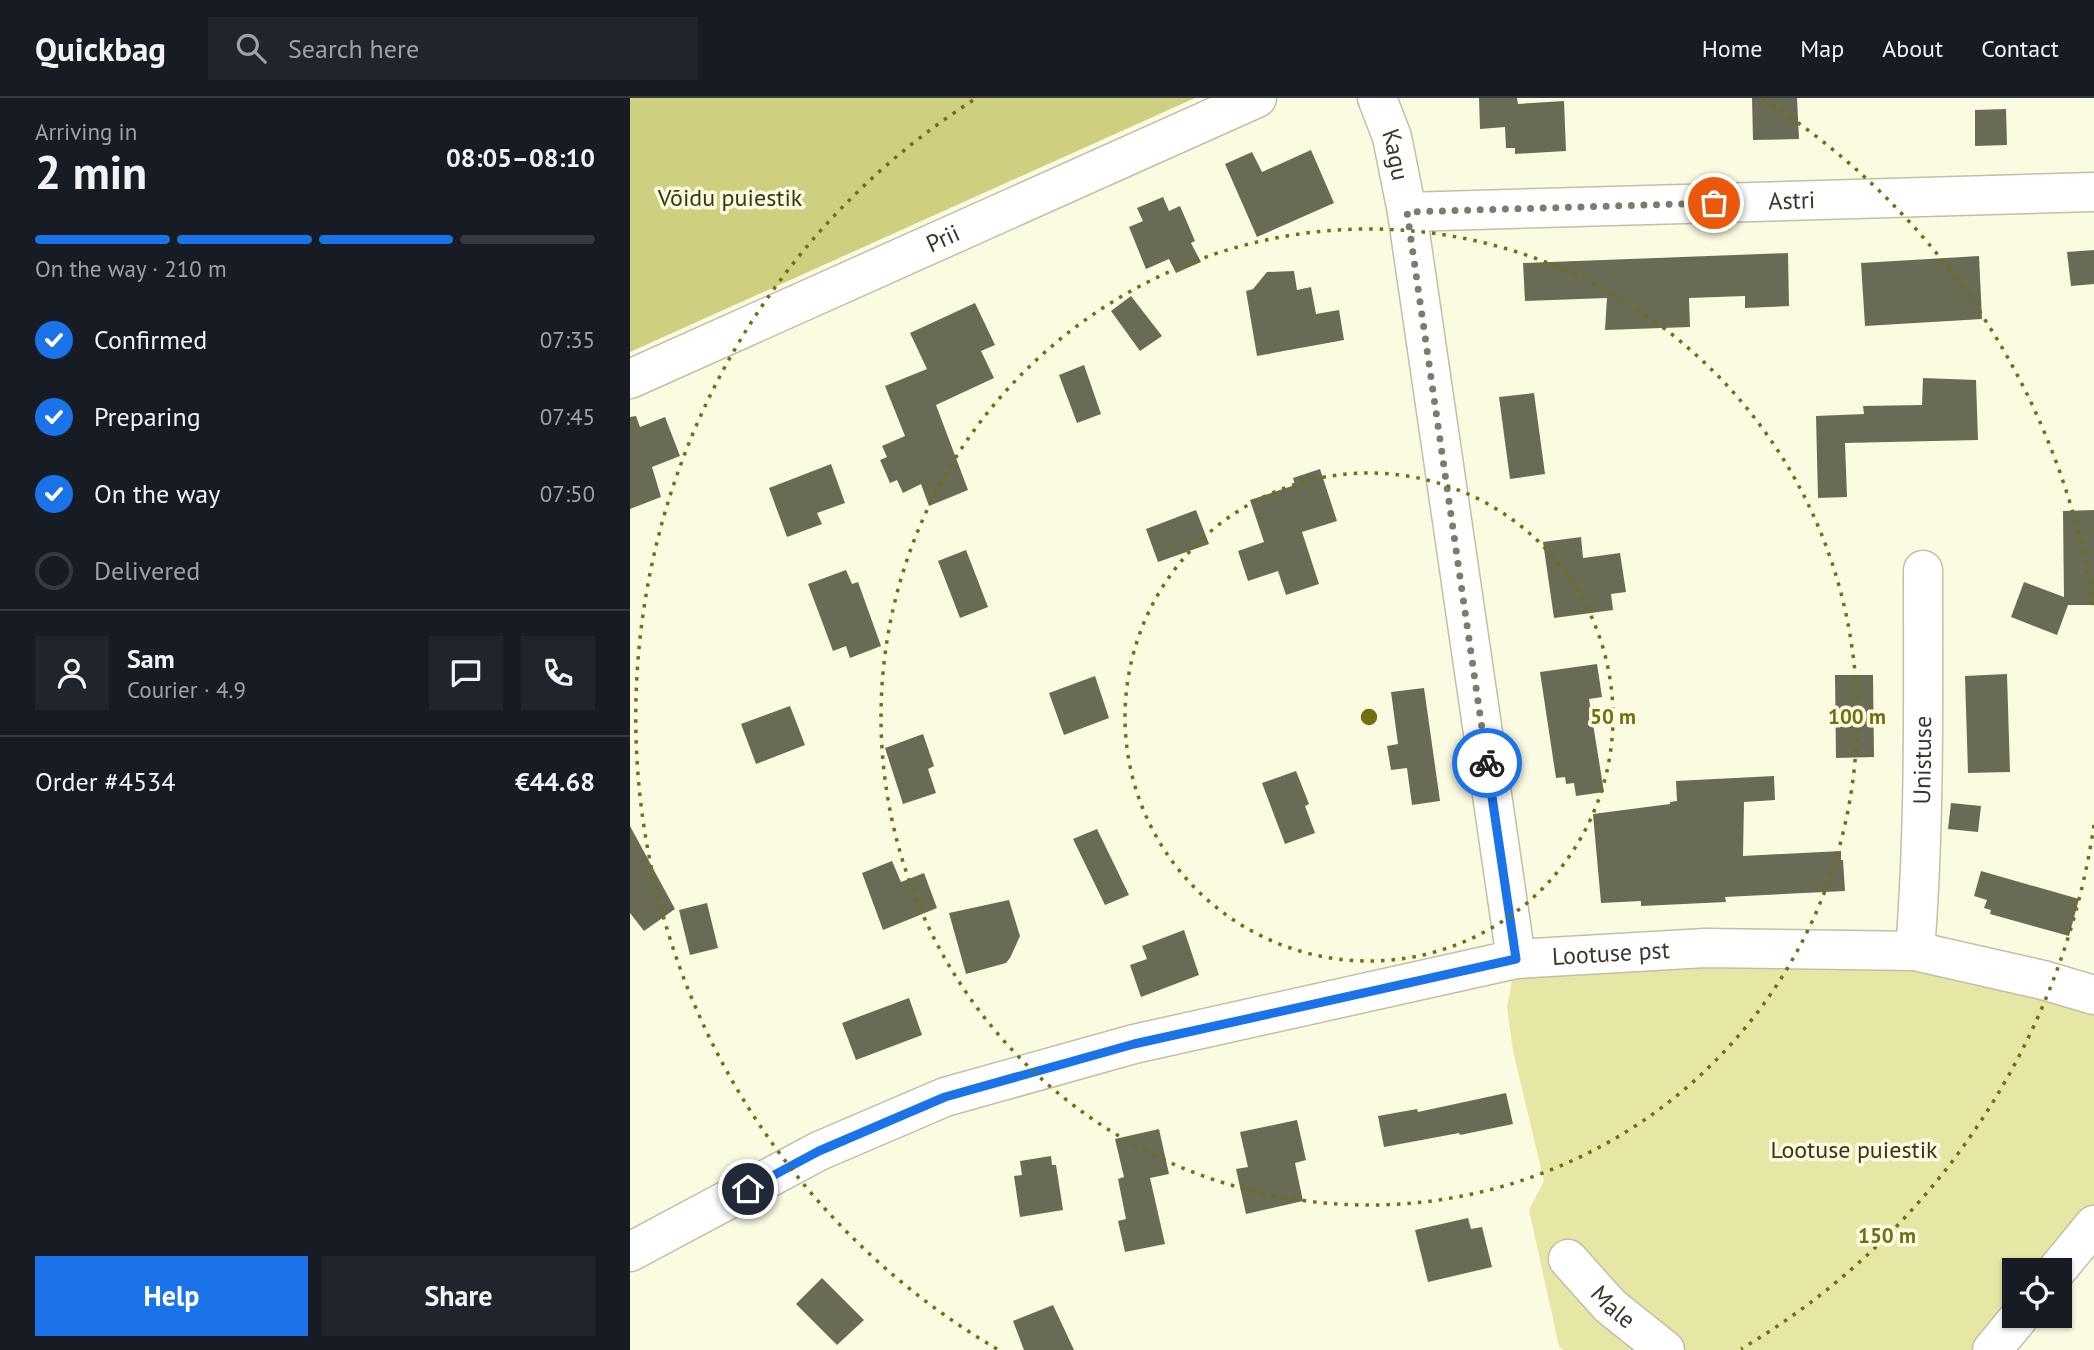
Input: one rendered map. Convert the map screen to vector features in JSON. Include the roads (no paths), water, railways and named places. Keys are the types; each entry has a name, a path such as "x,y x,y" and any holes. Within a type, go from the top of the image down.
{"street":[{"name":"Prii","path":"630,379 1257,98"},
{"name":"Kagu","path":"1377,98 1392,137 1407,212 1516,959"},
{"name":"Astri","path":"1407,212 2094,192"},
{"name":"Unistuse","path":"1915,951 1924,747 1923,570"},
{"name":"Lootuse pst","path":"630,1252 819,1151 945,1097 1134,1044 1516,959 1705,948 1915,951 2043,980 2094,995"},
{"path":"2067,1258 2094,1226"},
{"name":"Male","path":"1568,1259 1611,1306 1665,1350"},
{"path":"1992,1350 2010,1328"}],"park label":[{"name":"Võidu puiestik","path":"730,198"},
{"name":"Lootuse puiestik","path":"1854,1150"}]}
